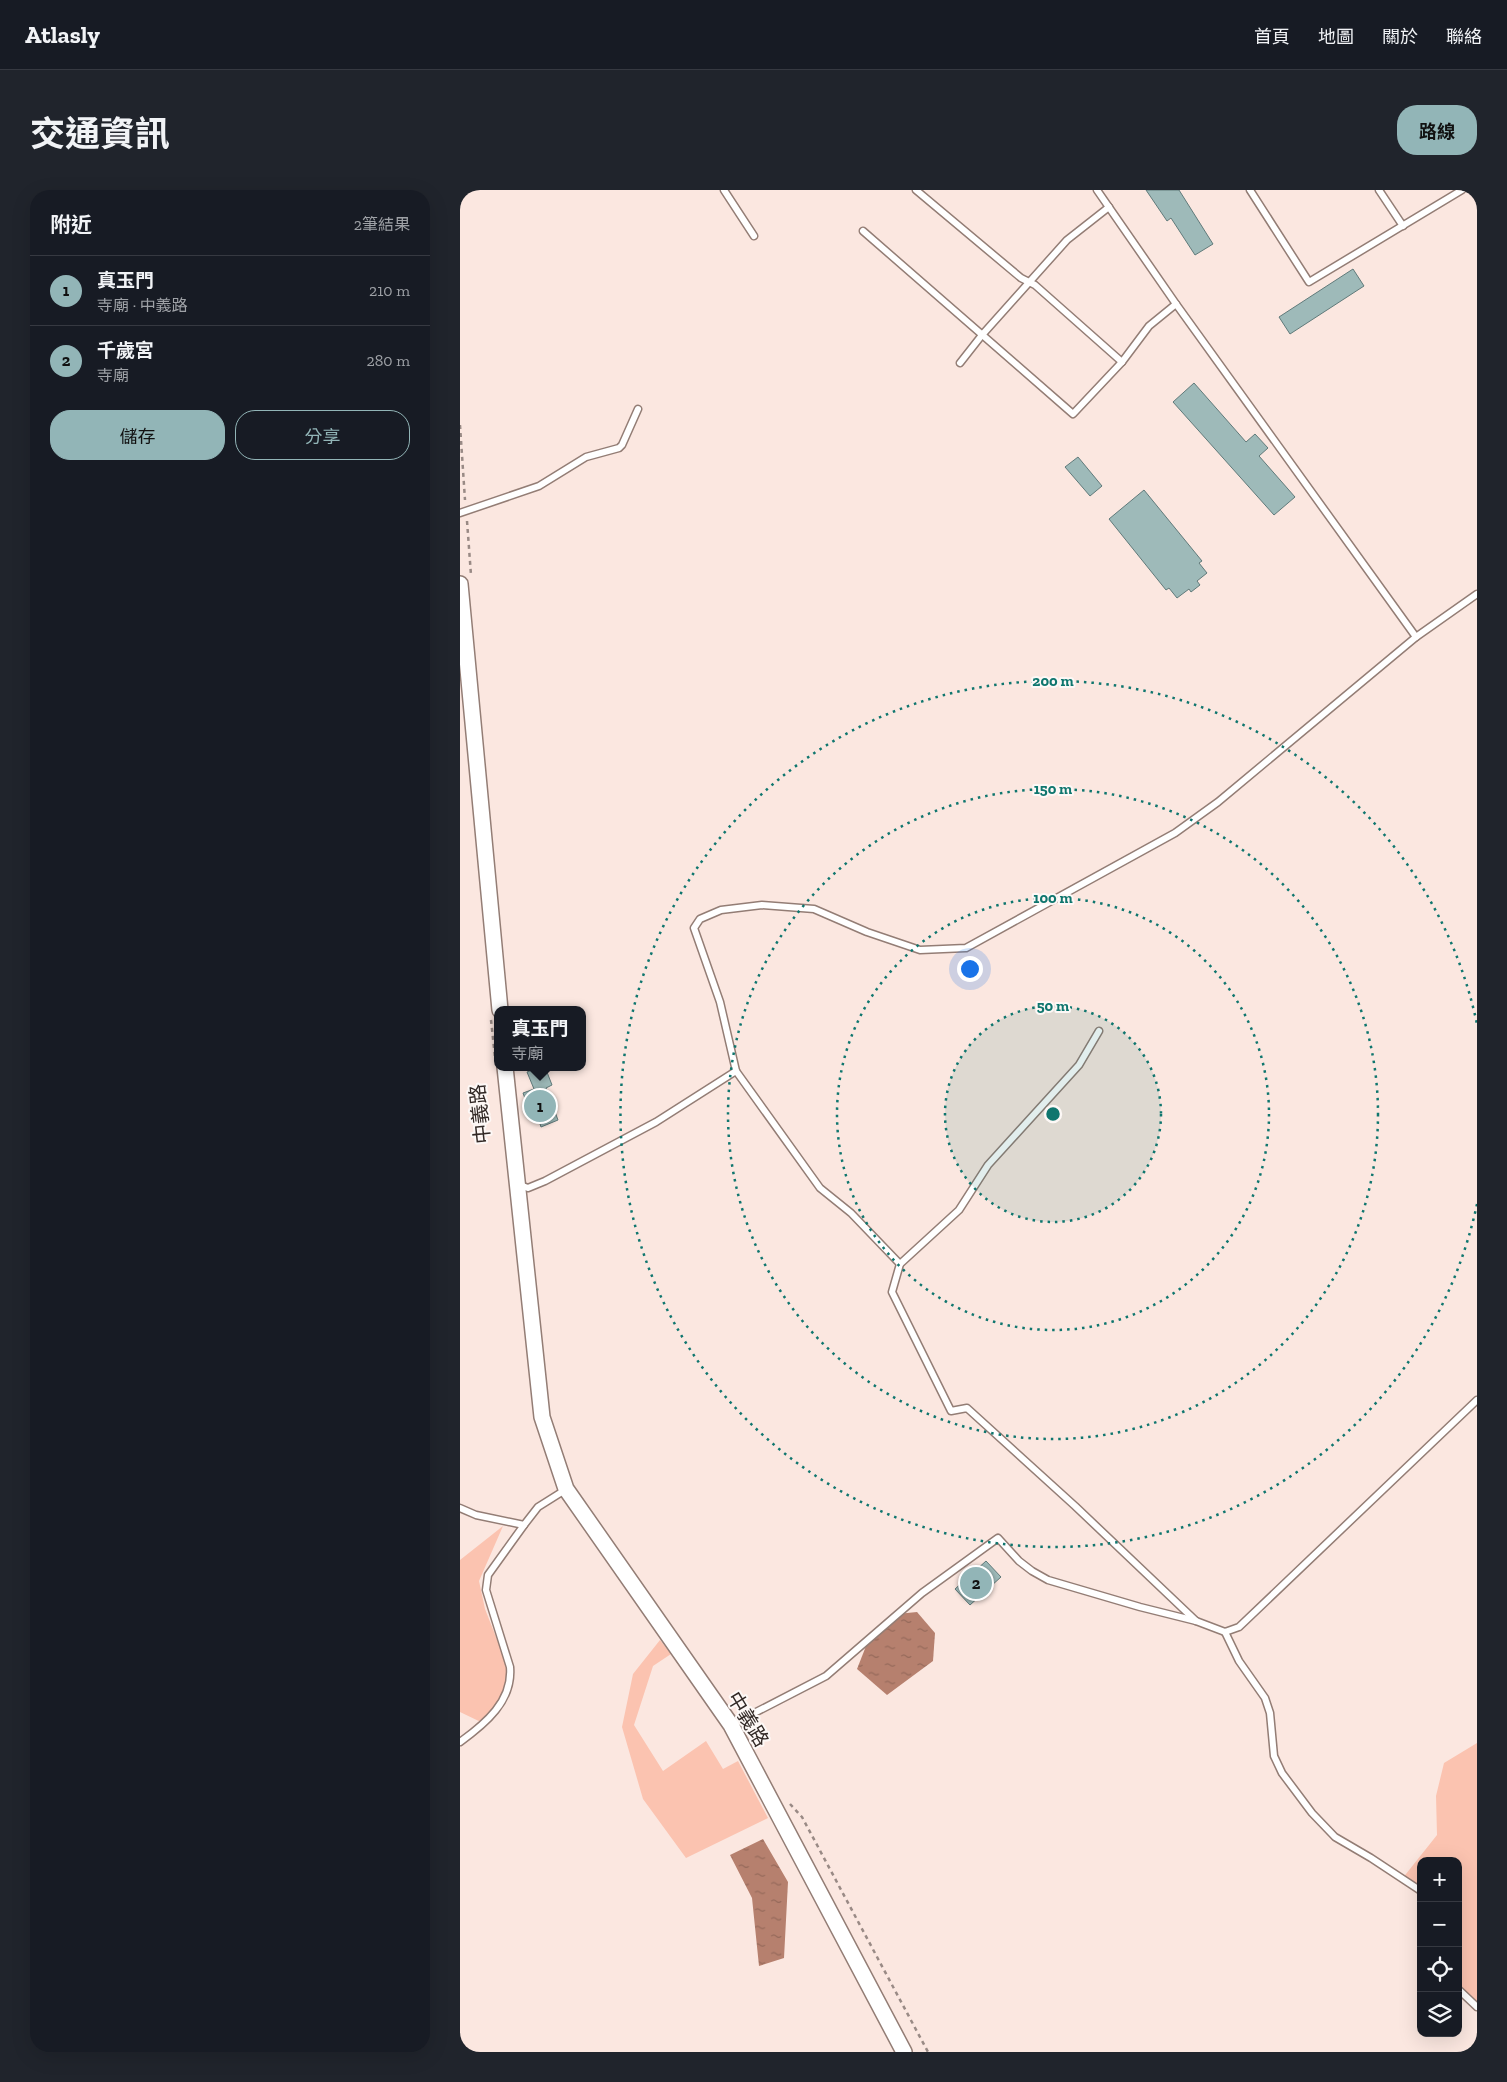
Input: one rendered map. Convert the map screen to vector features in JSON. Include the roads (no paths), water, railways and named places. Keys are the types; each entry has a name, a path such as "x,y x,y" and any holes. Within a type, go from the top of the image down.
{"street":[{"path":"460,584 494,1006"},
{"name":"中義路","path":"501,1071 516,1184 542,1418 566,1489 731,1725 904,2052"}],"lane":[{"path":"724,190 754,236"},
{"path":"916,190 1028,283 1035,285 1122,362"},
{"path":"1097,190 1176,304 1416,637"},
{"path":"1250,190 1309,282 1462,190"},
{"path":"1379,190 1403,226"},
{"path":"960,363 982,335 1067,240 1110,207"},
{"path":"864,231 1073,414 1122,362 1148,326 1176,304"},
{"path":"460,513 539,486 586,457 619,448 638,409"},
{"path":"900,1264 851,1213 820,1188 736,1071 720,1002 694,928 700,919 722,910 762,905 814,909 867,932 920,950 966,948 1175,834 1218,802 1416,637 1477,594"},
{"path":"1099,1031 1079,1065 988,1165 958,1210 900,1264 892,1292 951,1412 967,1408 1075,1506 1196,1621"},
{"path":"516,1184 528,1188 546,1181 656,1122 736,1071"},
{"path":"731,1725 826,1676 922,1593 998,1538 1019,1561 1048,1580 1196,1621 1225,1632 1238,1627 1477,1400"},
{"path":"460,1742 485,1724 504,1699 508,1684 510,1667 486,1590 488,1575 538,1507 566,1489"},
{"path":"460,1508 476,1515 524,1525"},
{"path":"1225,1632 1239,1662 1265,1698 1270,1713 1274,1756 1282,1773 1312,1813 1335,1837 1417,1888"},
{"path":"1461,1992 1477,2007"}],"water":[{"path":"917,1612 935,1633 933,1661 887,1695 857,1669 868,1641 897,1614"},
{"path":"763,1839 788,1882 784,1958 759,1966 752,1898 730,1855"}],"place":[{"name":"真玉門","path":"540,1106"},
{"name":"千歲宮","path":"976,1583"}]}
